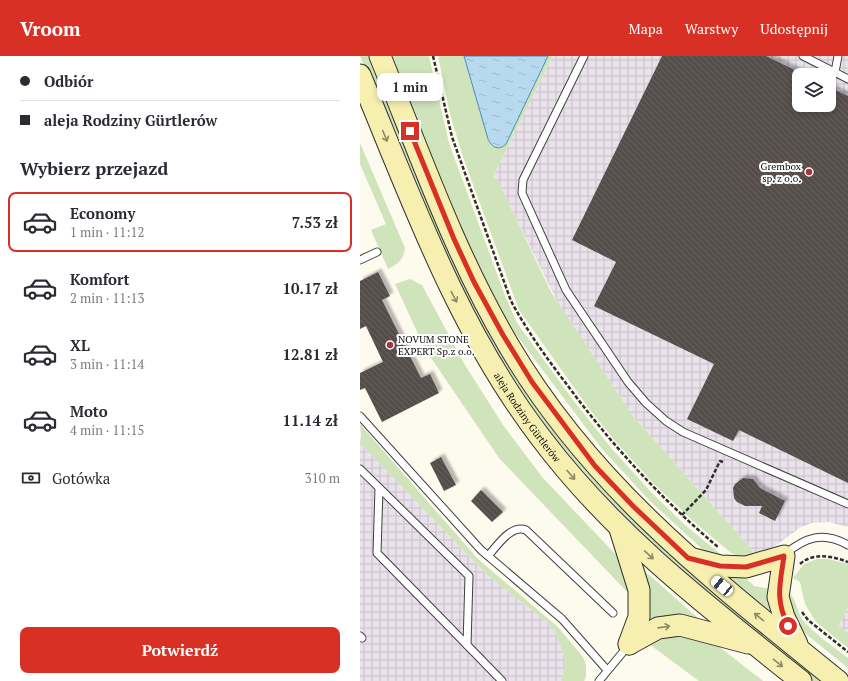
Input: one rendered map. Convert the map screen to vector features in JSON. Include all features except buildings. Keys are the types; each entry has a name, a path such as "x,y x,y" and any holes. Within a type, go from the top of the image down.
{"main road":[{"path":"380,56 454,239 474,282 509,347 558,417 595,466 633,506 688,558 838,681"},
{"name":"aleja Rodziny Gürtlerów","path":"360,75 365,96 437,262 485,353 540,438 587,494 620,528 697,597 801,681"},
{"path":"620,528 639,590 639,617 629,644"},
{"path":"688,558 720,566 746,567 790,562 778,597 784,617 800,650"},
{"path":"629,644 658,628 680,625 755,644"}],"lane":[{"path":"584,56 523,180 522,193 566,290 628,382 646,403 666,421 683,432 848,504"},
{"path":"803,56 827,68"},
{"path":"836,68 838,56"},
{"path":"836,72 848,78"},
{"path":"360,260 377,252"},
{"path":"360,416 488,556 562,619 607,670"},
{"path":"360,469 469,576 467,645"},
{"path":"379,488 377,553 502,681"},
{"path":"488,556 512,531 518,528 526,530 613,613"},
{"path":"790,562 808,538 825,536 848,545"},
{"path":"599,681 629,644"}],"path":[{"path":"433,56 452,137 511,301 522,322 580,403 623,455 682,515 721,550"},
{"path":"682,515 706,490 719,462"},
{"path":"790,562 802,562 816,556 830,556 848,562"},
{"path":"800,604 808,620 848,652"}],"shaded area":[{"path":"553,56 848,56 848,527 829,522 812,523 801,527 759,558 633,416 558,303 498,182 493,177"},
{"path":"360,443 486,574 554,628 566,662 561,681 360,681"},
{"path":"848,607 848,633 839,625"}],"green space":[{"path":"360,56 369,56 421,183 529,392 827,681 813,681 751,631 625,521 563,452 523,397 466,302 393,136"},
{"path":"393,56 429,56 449,143 504,293 517,323 573,400 612,449 651,492 685,525 724,557 708,554 650,501 602,449 505,320 468,251 415,119"},
{"path":"438,56 553,56 493,177 498,181 551,292 633,416 759,558 750,560 731,553 692,520 655,485 616,442 590,410 519,310 463,157 450,114"},
{"path":"360,143 405,248 400,261 388,269 371,230 386,224 360,164"},
{"path":"410,279 422,285 465,365 503,425 543,478 621,560 631,596 499,458 425,349 395,284"},
{"path":"360,424 478,559 558,627 583,657 586,665 586,677 584,681 561,681 566,662 554,628 486,574 360,443"},
{"path":"817,559 828,559 848,564 848,607 839,625 848,633 848,648 816,622 805,604 800,582 793,578 804,564"},
{"path":"639,566 707,626 644,629"},
{"path":"716,569 741,573 754,586 771,589 776,619"},
{"path":"787,592 796,604 802,619 818,635 848,658 848,668 806,634 795,622"},
{"path":"665,633 708,638 763,681 699,681 645,641"}],"water":[{"path":"464,56 548,56 506,144 501,147 496,148 488,139"}],"place":[{"name":"Grembox sp. z o.o.","path":"809,172"},
{"name":"NOVUM STONE EXPERT Sp.z o.o.","path":"390,345"}],"route":[{"path":"410,131 454,239 489,311 509,347 562,423 595,466 633,506 688,558 720,566 746,567 784,556 778,597 780,608 788,626"}]}
